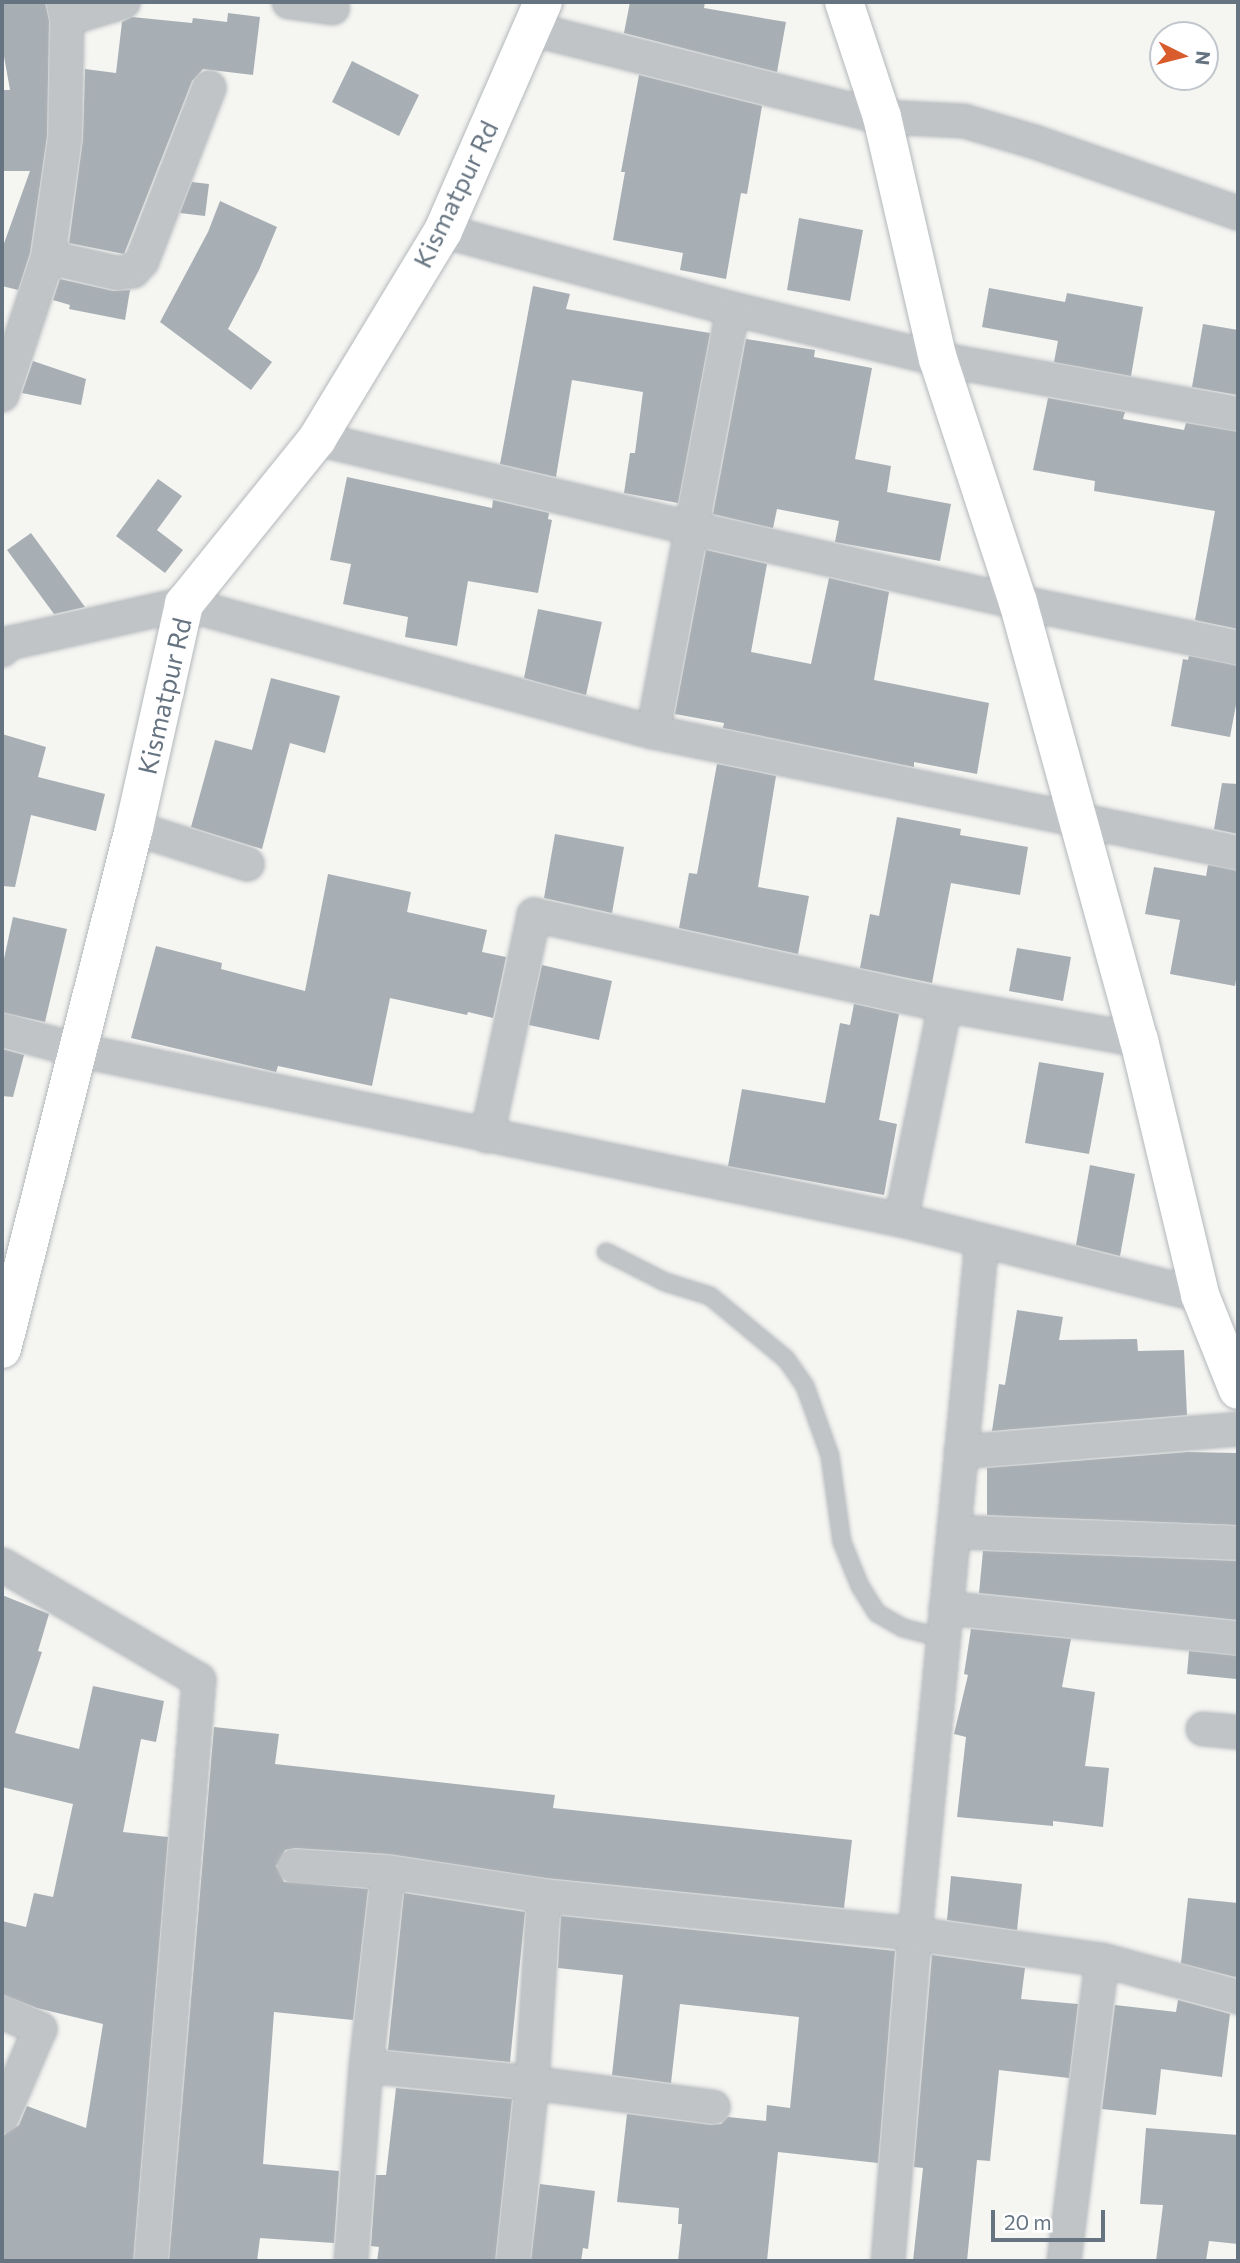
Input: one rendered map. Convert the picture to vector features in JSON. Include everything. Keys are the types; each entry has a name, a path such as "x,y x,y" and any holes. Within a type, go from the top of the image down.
{"street":[{"path":"2,395 48,257 65,137 65,10 123,2"},
{"path":"289,2 333,8"},
{"path":"844,2 882,117 938,359 1018,602 1079,822 1139,1040 1200,1295 1238,1390"},
{"path":"537,15 882,117 964,121 1035,142 1238,213"},
{"name":"Kismatpur Rd","path":"2,1349 134,828 184,604 317,439 443,231 537,15"},
{"path":"48,257 117,273 133,271 142,261 209,88"},
{"path":"443,231 733,309 938,359 1238,414"},
{"path":"653,732 733,309"},
{"path":"317,439 691,528 1018,602 1238,648"},
{"path":"4,640 184,604 653,732 1238,853"},
{"path":"134,828 247,864"},
{"path":"487,1136 534,915 945,1005 1139,1040"},
{"path":"901,1220 945,1005"},
{"path":"2,1030 77,1050 901,1220 1200,1295"},
{"path":"888,2261 915,1934 944,1623 956,1532 961,1452 982,1241"},
{"path":"961,1452 1238,1429"},
{"path":"956,1532 1238,1543"},
{"path":"2,1565 199,1680 151,2261"},
{"path":"944,1623 1238,1639"},
{"path":"1203,1729 1238,1732"},
{"path":"294,1866 388,1872 544,1896 915,1934 1102,1960 1238,1997"},
{"path":"351,2261 366,2066 388,1872"},
{"path":"513,2261 532,2083 544,1896"},
{"path":"1071,2261 1064,2261 1102,1960"},
{"path":"2,2012 40,2029 2,2117"},
{"path":"366,2066 532,2083 713,2107"}],"lane":[{"path":"606,1252 665,1282 710,1296 786,1359 805,1386 830,1456 842,1542 860,1586 877,1613 903,1628 944,1623"}],"building":[{"path":"2,2 45,2 49,21 47,136 30,253 18,290 2,286 2,249 30,171 2,171 2,90 10,90 2,45"},
{"path":"630,2 705,2 704,8 786,22 777,72 624,33"},
{"path":"228,13 260,17 253,75 203,69 192,81 124,254 69,243 83,139 85,69 116,73 122,22 132,17 192,23 193,18 227,22"},
{"path":"352,61 419,95 399,136 332,102"},
{"path":"639,75 762,106 747,194 741,193 726,279 680,270 683,253 613,240 625,172 621,172"},
{"path":"192,182 209,184 205,216 180,213"},
{"path":"220,201 277,227 259,270 228,329 272,362 251,390 160,322 208,232"},
{"path":"799,218 863,230 850,301 787,290"},
{"path":"60,279 113,291 130,290 125,320 69,309 70,305 53,300"},
{"path":"533,286 570,294 566,309 710,333 678,503 624,493 630,453 635,453 643,392 572,380 556,477 500,464"},
{"path":"989,288 1065,302 1067,293 1143,307 1131,376 1054,362 1058,341 982,327"},
{"path":"1203,324 1238,330 1238,395 1192,387"},
{"path":"746,339 815,350 814,357 872,368 855,459 891,466 887,492 951,504 940,561 835,542 839,521 777,509 773,528 713,514"},
{"path":"33,361 86,379 81,405 22,393"},
{"path":"1048,398 1125,412 1123,419 1184,430 1186,423 1238,432 1238,629 1195,620 1215,511 1094,491 1095,481 1033,470"},
{"path":"347,477 492,508 493,500 549,513 548,519 552,520 538,593 468,581 457,646 405,637 408,617 343,604 351,564 330,560"},
{"path":"158,479 182,496 157,530 183,550 165,573 116,536"},
{"path":"31,533 85,607 54,614 7,550"},
{"path":"706,550 767,564 751,652 811,664 829,578 889,592 874,680 989,703 977,774 914,762 914,767 723,728 724,723 675,714"},
{"path":"538,609 602,622 586,695 524,678"},
{"path":"1189,656 1238,666 1238,694 1230,737 1171,726 1183,659 1188,660"},
{"path":"271,678 340,696 325,753 290,743 262,849 191,827 215,740 252,750"},
{"path":"2,734 46,747 38,777 105,794 96,831 31,815 15,887 2,886"},
{"path":"717,764 776,776 758,887 809,896 798,954 679,928 689,873 697,874"},
{"path":"1222,783 1238,784 1238,834 1214,829"},
{"path":"897,817 961,829 960,835 1028,847 1020,895 951,883 932,983 860,968 870,914 879,916"},
{"path":"555,834 624,847 612,913 544,898"},
{"path":"1208,865 1238,871 1238,968 1235,986 1170,974 1180,920 1145,914 1154,867 1206,876"},
{"path":"328,874 411,892 407,912 487,930 482,952 506,957 493,1018 390,998 372,1086 278,1066 276,1072 131,1038 156,946 222,963 221,969 305,991"},
{"path":"13,917 67,929 45,1022 2,1012 2,968"},
{"path":"1017,948 1071,957 1063,1001 1009,991"},
{"path":"542,965 612,981 599,1040 529,1025"},
{"path":"854,1004 899,1014 879,1120 897,1124 884,1195 728,1166 742,1089 825,1103 840,1023 850,1025"},
{"path":"2,1049 24,1055 13,1097 2,1096"},
{"path":"1039,1062 1104,1073 1089,1154 1025,1143"},
{"path":"1090,1165 1135,1174 1120,1256 1076,1245"},
{"path":"1017,1310 1063,1317 1059,1340 1137,1339 1138,1351 1184,1350 1187,1415 992,1431 999,1384 1005,1385"},
{"path":"1188,1452 1238,1453 1238,1525 987,1515 987,1468"},
{"path":"983,1551 1238,1561 1238,1620 979,1593"},
{"path":"2,1595 49,1614 38,1651 42,1652 15,1733 79,1749 93,1686 164,1701 156,1742 141,1739 123,1832 168,1837 133,2261 2,2261 4,2135 19,2125 27,2106 86,2128 103,2024 37,2008 2,1994 2,1921 26,1927 34,1893 53,1897 73,1804 2,1787"},
{"path":"971,1629 1071,1639 1062,1687 1095,1692 1085,1766 1109,1768 1103,1827 1053,1821 1053,1826 957,1817 966,1737 954,1734 968,1675 964,1674"},
{"path":"1189,1651 1238,1656 1236,1679 1187,1674"},
{"path":"214,1727 279,1734 275,1764 555,1795 553,1808 852,1840 844,1908 546,1878 389,1854 295,1848 285,1850 276,1866 284,1882 368,1889 353,2020 274,2012 263,2164 339,2171 334,2243 260,2238 257,2261 169,2261"},
{"path":"951,1876 1022,1884 1017,1930 947,1920"},
{"path":"404,1893 525,1912 510,2062 388,2050"},
{"path":"1188,1898 1238,1903 1238,1975 1235,1977 1181,1963"},
{"path":"561,1916 895,1951 878,2163 778,2152 767,2261 678,2261 682,2224 678,2224 679,2208 617,2202 627,2114 711,2125 721,2124 728,2117 766,2121 767,2105 790,2108 799,2017 680,2004 671,2083 612,2075 623,1975 558,1968"},
{"path":"932,1955 1025,1968 1021,1999 1078,2004 1069,2078 999,2070 990,2161 977,2160 967,2261 913,2261 923,2168 914,2167"},
{"path":"1178,2000 1230,2014 1222,2077 1161,2069 1156,2115 1102,2109 1115,2005 1176,2012"},
{"path":"396,2088 512,2099 495,2261 377,2261 379,2247 371,2246 376,2175 386,2175"},
{"path":"1146,2128 1238,2135 1238,2244 1209,2241 1206,2261 1156,2261 1163,2205 1140,2204"},
{"path":"540,2184 595,2191 588,2249 583,2248 581,2261 531,2261"}]}
